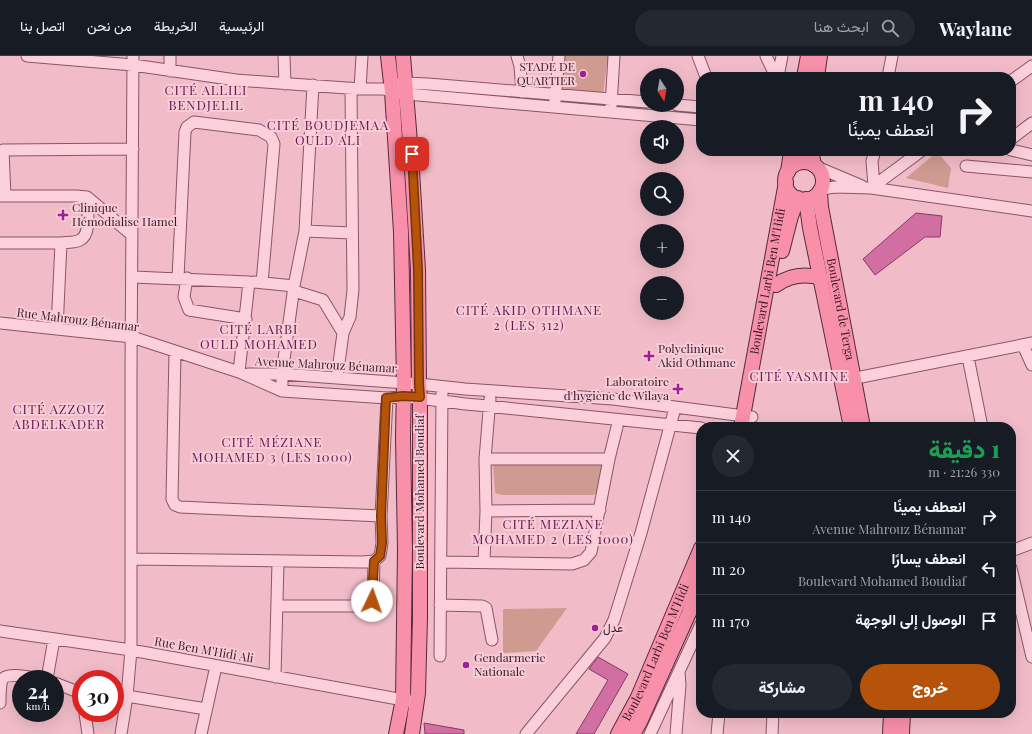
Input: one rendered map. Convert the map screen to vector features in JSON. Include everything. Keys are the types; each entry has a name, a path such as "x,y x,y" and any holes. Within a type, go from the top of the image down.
{"main road":[{"name":"Boulevard Mohamed Boudiaf","path":"388,56 389,89 401,232 404,390 403,438 405,550 403,699 396,734"},
{"name":"Boulevard Mohamed Boudiaf","path":"403,56 418,270 420,610 417,704 412,734"},
{"path":"805,72 808,56"},
{"path":"818,72 820,56"},
{"name":"Boulevard Larbi Ben M'Hidi","path":"747,422 790,156"},
{"path":"813,156 816,166 822,175 820,190 816,195 802,199 790,192 787,177 791,167 796,164 809,162 816,166"},
{"name":"Boulevard de Terga","path":"820,190 821,207 848,380 851,422"},
{"name":"Boulevard Larbi Ben M'Hidi","path":"747,422 785,240 791,216 802,199"},
{"name":"Boulevard de Terga","path":"802,199 848,380 862,422"},
{"path":"776,285 790,277 801,275 821,278"},
{"name":"Boulevard Larbi Ben M'Hidi","path":"618,734 638,697 696,560"},
{"name":"Boulevard Larbi Ben M'Hidi","path":"633,734 640,722 689,613 696,594"},
{"path":"890,734 891,718"},
{"path":"902,734 903,718"}],"street":[{"path":"27,56 133,61 170,71 236,80 285,84 389,89 428,84 640,102"},
{"path":"170,56 170,71"},
{"path":"284,56 285,84"},
{"path":"338,378 343,333 350,317 353,290 352,233 355,88 362,56"},
{"path":"517,56 520,66 522,92"},
{"path":"554,108 559,56"},
{"path":"610,113 614,56"},
{"path":"698,56 704,72"},
{"path":"766,56 774,72"},
{"path":"778,72 782,56"},
{"path":"889,72 892,56"},
{"path":"121,734 127,696 131,650 133,61"},
{"path":"1016,77 1032,66"},
{"path":"428,84 428,96"},
{"path":"282,391 282,374 294,288 305,231 313,85"},
{"path":"406,88 428,96 696,120"},
{"path":"684,105 696,106"},
{"path":"246,319 189,310 184,298 182,278 185,132 187,127 194,122 259,130 271,137 274,144 262,283"},
{"path":"1016,135 1032,123"},
{"path":"132,235 87,197 3,196 4,150 133,149"},
{"path":"1016,151 1032,154"},
{"path":"871,187 873,156"},
{"path":"871,187 914,156"},
{"path":"816,166 871,187"},
{"path":"966,166 1032,172"},
{"path":"820,190 871,187 1032,211"},
{"path":"0,243 61,243 79,241 88,230 87,197"},
{"path":"305,231 352,233"},
{"path":"57,329 61,243"},
{"path":"133,276 249,282 294,288 323,300 343,333"},
{"path":"241,373 249,282"},
{"name":"Rue Mahrouz Bénamar","path":"0,323 132,337 241,373"},
{"path":"848,380 1027,344 1032,365"},
{"path":"175,352 172,499 175,504 180,507 381,516"},
{"path":"968,357 981,422"},
{"name":"Avenue Mahrouz Bénamar","path":"241,373 338,378 404,390"},
{"name":"Avenue Mahrouz Bénamar","path":"241,373 282,391 386,398 404,390"},
{"path":"440,656 441,400 443,387"},
{"path":"404,390 419,391 443,387 613,399 675,408 747,422"},
{"path":"419,391 441,400 696,428"},
{"path":"484,562 486,511 485,459 490,391"},
{"path":"132,559 278,562 374,561 380,556 382,543 381,516 386,398"},
{"path":"526,734 605,638 614,620 642,533 675,408"},
{"path":"441,562 572,564 584,560 591,552 609,459 617,427"},
{"path":"485,459 609,459"},
{"path":"486,511 600,510"},
{"path":"1016,549 1032,543"},
{"path":"277,606 369,605 372,601 374,561"},
{"path":"275,677 278,562"},
{"path":"1016,588 1030,643 1032,657"},
{"path":"440,605 482,606 486,608 492,640"},
{"name":"Rue Ben M'Hidi Ali","path":"0,631 131,650 403,699 417,704"},
{"path":"650,734 696,635"},
{"path":"49,670 54,640"},
{"path":"201,734 216,666"},
{"path":"676,734 680,685 679,669"},
{"path":"0,703 2,680 6,676 12,675"},
{"path":"127,696 206,709"},
{"path":"717,734 719,718"},
{"path":"772,734 774,718"},
{"path":"86,722 88,734"}],"shaded area":[{"name":"STADE DE QUARTIER","path":"562,56 608,56 603,94 559,91"},
{"path":"932,156 940,156 951,168 948,188 906,178"},
{"path":"497,460 604,464 599,492 593,495 502,495 495,493 493,465"},
{"path":"567,608 536,651 503,653 503,609"}],"building":[{"path":"916,213 942,216 940,237 925,237 875,275 863,259"},
{"path":"598,657 628,674 594,734 576,734 608,680 589,669"},
{"path":"424,723 464,730 464,734 425,734"}],"place":[{"name":"STADE DE QUARTIER","path":"583,74"},
{"name":"Clinique Hémodialise Hamel","path":"63,215"},
{"name":"Polyclinique Akid Othmane","path":"649,356"},
{"name":"Laboratoire d'hygiène de Wilaya","path":"678,389"},
{"name":"عدل","path":"595,628"},
{"name":"Gendarmerie Nationale","path":"466,665"}],"district":[{"name":"CITÉ ALLILI BENDJELIL","path":"206,98"},
{"name":"CITÉ BOUDJEMAA OULD ALI","path":"328,132"},
{"name":"CITÉ AKID OTHMANE 2 (LES 312)","path":"529,318"},
{"name":"CITÉ LARBI OULD MOHAMED","path":"259,336"},
{"name":"CITÉ YASMINE","path":"799,376"},
{"name":"CITÉ AZZOUZ ABDELKADER","path":"59,416"},
{"name":"CITÉ MÉZIANE MOHAMED 3 (LES 1000)","path":"272,450"},
{"name":"CITÉ MEZIANE MOHAMED 2 (LES 1000)","path":"553,532"}],"route":[{"path":"372,601 374,561 380,556 382,543 381,516 386,398 403,396 420,397 418,270 412,154"}]}
